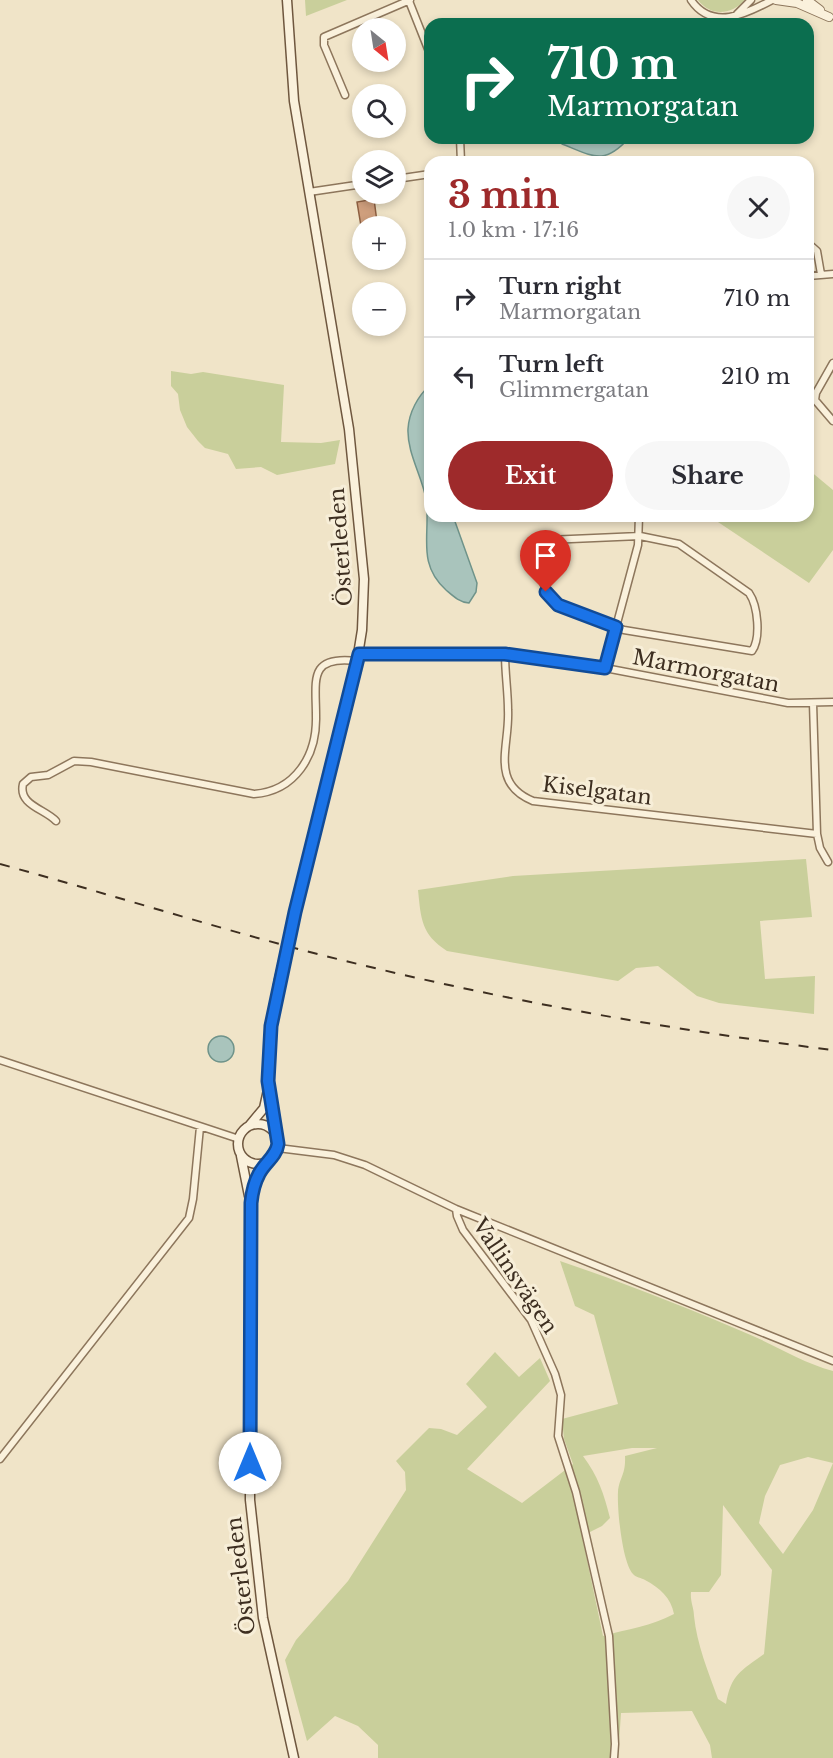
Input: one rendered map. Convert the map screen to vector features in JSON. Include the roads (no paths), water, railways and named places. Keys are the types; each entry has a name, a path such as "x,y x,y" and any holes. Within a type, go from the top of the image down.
{"main road":[{"name":"Österleden","path":"287,0 294,101 349,429 363,555 363,605 358,658 279,980 271,1026 269,1087 278,1149 256,1181 251,1206 250,1463 254,1545 269,1649 294,1758"},
{"name":"Österleden","path":"251,1206 239,1139 264,1108 269,1087"},
{"path":"248,1126 265,1125 276,1134"},
{"path":"240,1152 246,1160 255,1164 270,1160"}],"street":[{"path":"345,94 324,45 324,37 410,0 424,38"},
{"path":"691,0 697,8 708,15 719,18 734,16 773,0 797,3 831,19"},
{"path":"734,16 751,0"},
{"path":"807,0 831,19"},
{"path":"406,178 424,175"},
{"path":"309,192 352,186"},
{"path":"814,248 817,251 821,274"},
{"path":"814,275 833,274"},
{"path":"833,363 816,393 815,400 833,421"},
{"path":"605,668 640,536 639,522"},
{"path":"640,536 679,544 749,593 755,610 755,648 748,651 616,627 558,605 551,600 543,579 540,548 548,540 640,536"},
{"name":"Marmorgatan","path":"57,821 26,801 22,792 23,784 31,777 48,775 74,761 91,762 254,794 267,793 282,787 299,774 308,757 316,719 315,679 321,669 335,659 505,654 605,668 759,699 788,703 833,702"},
{"name":"Kiselgatan","path":"505,654 508,712 505,771 509,782 522,796 533,801 817,834"},
{"path":"813,704 817,834 820,848 828,862"},
{"path":"0,1060 239,1139"},
{"path":"0,1459 189,1218 194,1199 200,1127"},
{"name":"Vallinsvägen","path":"278,1149 316,1152 349,1159 456,1209 464,1230 535,1328 553,1368 561,1395 558,1409 558,1436 576,1492 609,1636 614,1758"},
{"path":"456,1209 833,1361"}],"water":[{"path":"562,144 623,144 605,155 590,155"},
{"path":"424,392 424,492 408,438 410,416"},
{"path":"427,522 455,522 477,583 476,592 469,603 459,600 437,580 431,569 427,547"},
{"path":"221,1036 230,1040 234,1049 230,1058 221,1062 212,1058 208,1049 212,1040"}],"railway":[{"path":"0,864 267,941 437,982 634,1021 833,1050"}]}
